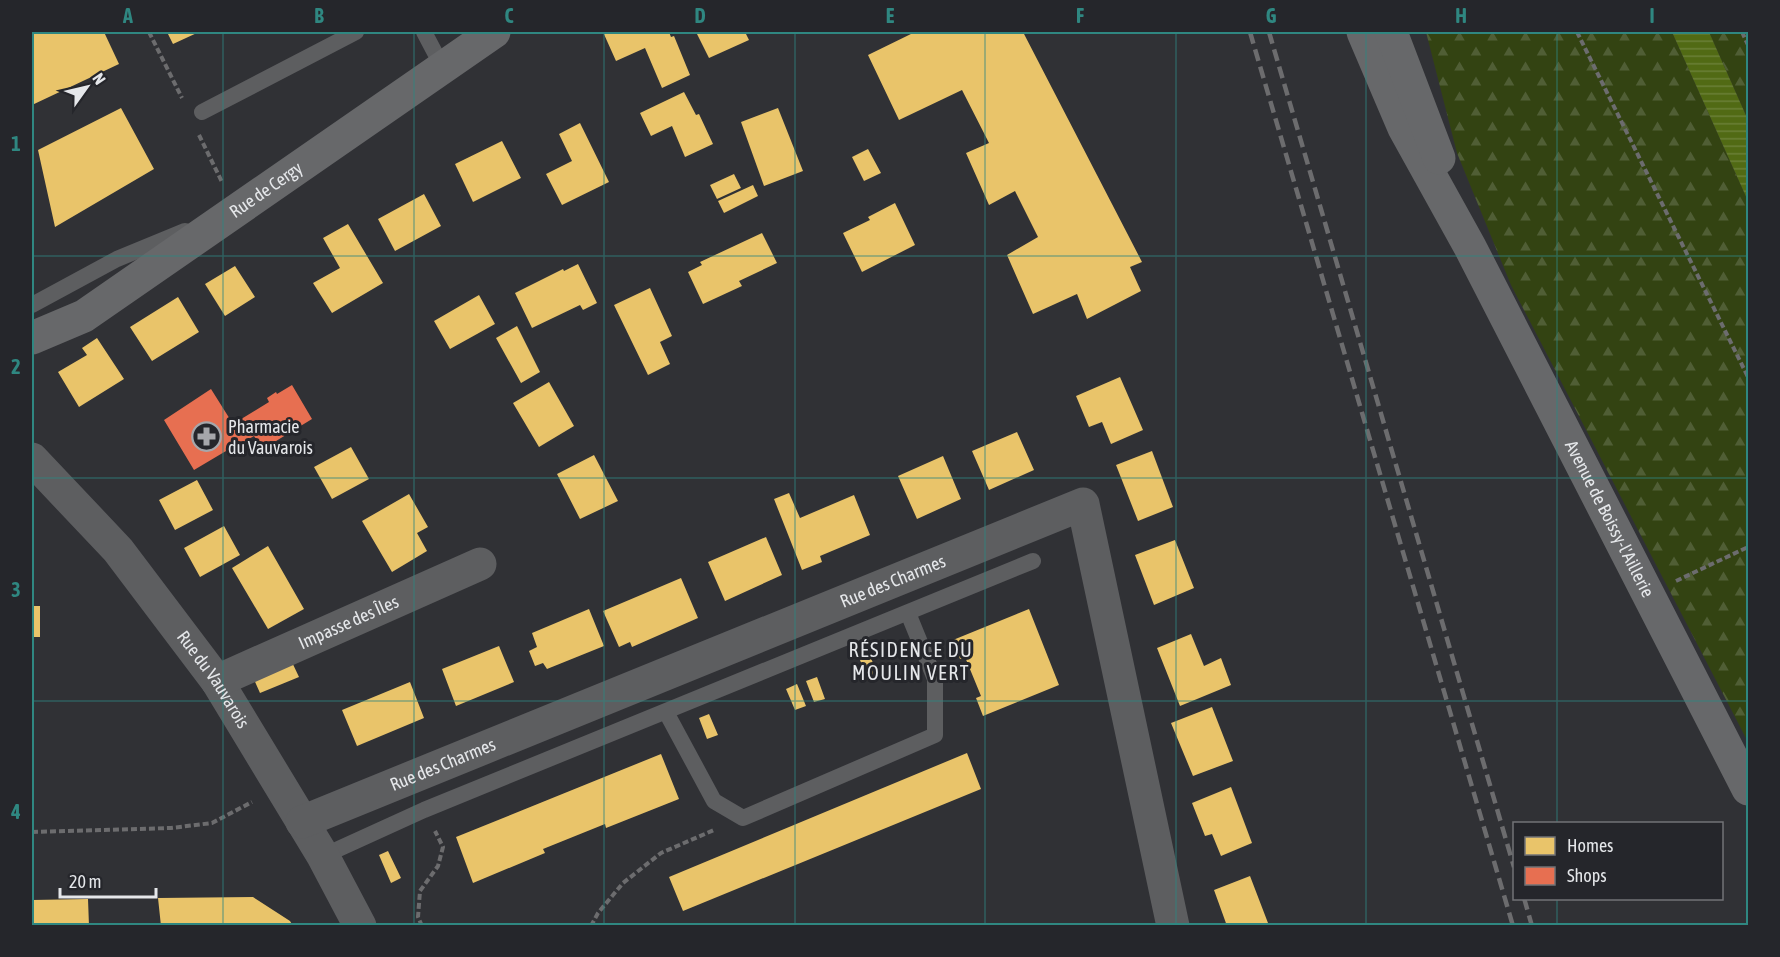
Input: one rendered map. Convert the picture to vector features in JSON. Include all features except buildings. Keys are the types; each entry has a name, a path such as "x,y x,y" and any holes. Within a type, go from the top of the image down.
{"main road":[{"name":"Avenue de Boissy-l'Aillerie","path":"1362,32 1404,128 1470,247 1749,789"},
{"name":"Avenue de Boissy-l'Aillerie","path":"1391,32 1425,117 1470,247"},
{"name":"Rue de Cergy","path":"32,338 84,316 443,68 490,33"}],"street":[{"name":"Rue du Vauvarois","path":"32,459 118,550 217,681 323,856 360,926"},
{"name":"Rue des Charmes","path":"302,822 1083,504 1173,926"},
{"name":"Impasse des Îles","path":"217,681 480,564"}],"lane":[{"path":"202,112 356,32"},
{"path":"424,32 443,68"},
{"path":"32,305 117,259 236,210"},
{"path":"323,856 424,810 1033,561"},
{"path":"666,712 714,801 742,818 935,735 935,679 908,612"}],"path":[{"path":"1577,32 1749,377"},
{"path":"1742,32 1749,45"},
{"path":"1649,594 1749,547"},
{"path":"32,832 171,828 212,823 246,807 279,782"},
{"path":"422,926 418,917 420,891 438,866 443,847 424,810"},
{"path":"591,926 598,913 623,883 661,853 742,818"}],"green space":[{"path":"1426,32 1672,32 1748,201 1748,742 1511,285 1457,153"},
{"path":"1709,32 1748,32 1748,120"}],"shaded area":[{"path":"1672,32 1709,32 1748,120 1748,201"}],"railway":[{"path":"1250,32 1513,926"},
{"path":"1269,32 1513,864"},
{"path":"1525,900 1532,926"}],"place":[{"name":"Pharmacie du Vauvarois","path":"207,437"}],"district":[{"name":"RÉSIDENCE DU MOULIN VERT","path":"911,662"}]}
